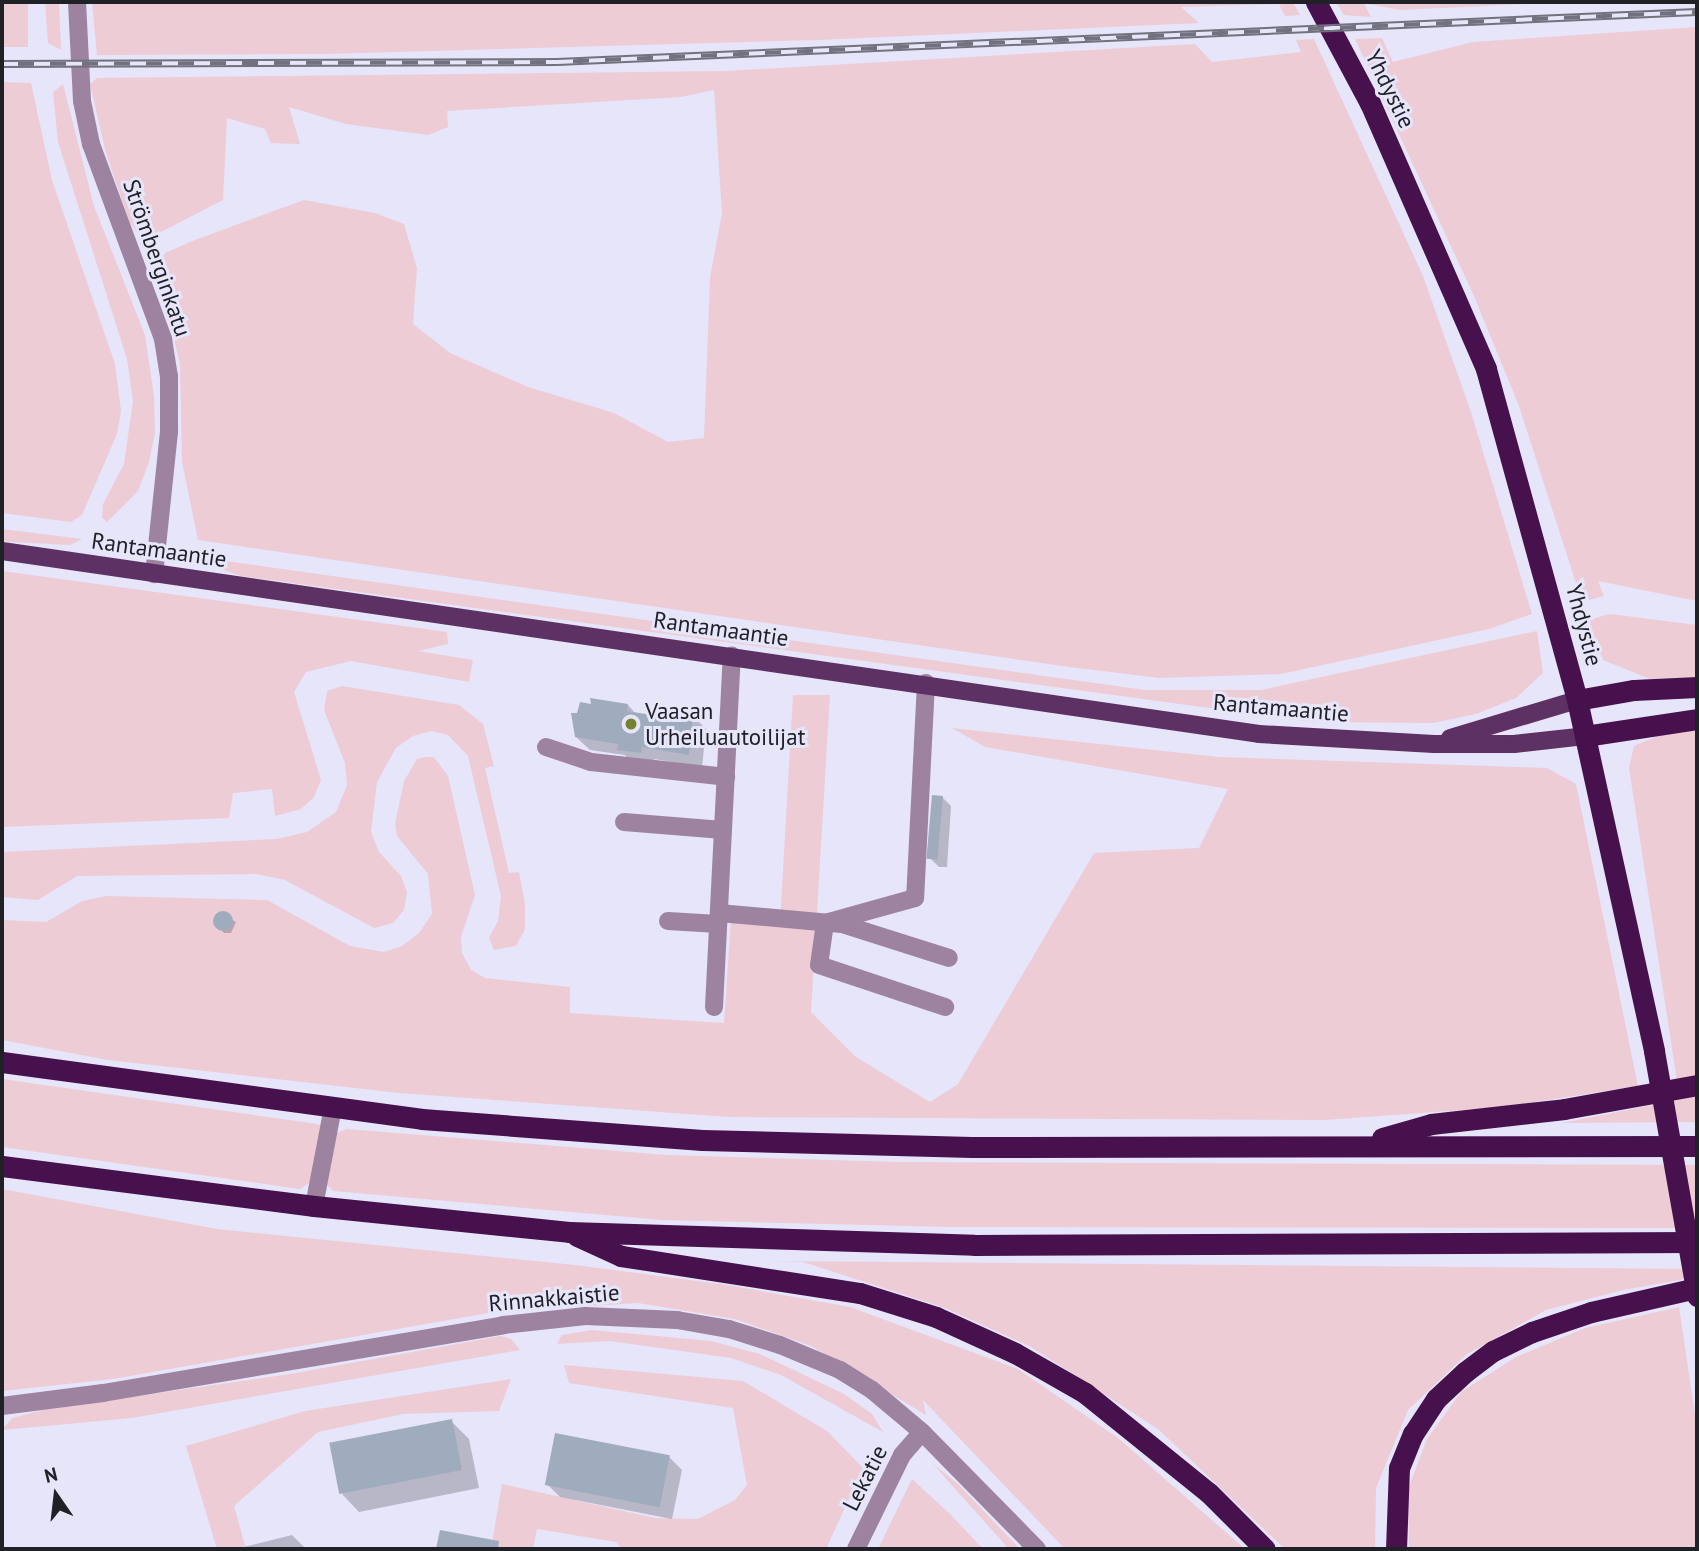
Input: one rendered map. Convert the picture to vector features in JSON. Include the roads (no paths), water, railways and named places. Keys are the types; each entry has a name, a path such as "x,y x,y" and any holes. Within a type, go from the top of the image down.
{"highway":[{"name":"Yhdystie","path":"1316,2 1370,103 1486,369 1577,700 1654,1051 1697,1296"},
{"path":"1577,700 1634,690 1697,687"},
{"path":"1585,736 1697,719"},
{"path":"2,1062 332,1107 702,1140 972,1147 1697,1146"},
{"path":"1359,1145 1431,1124 1564,1109 1697,1085"},
{"path":"2,1166 314,1206 569,1232 974,1245 1697,1242"},
{"path":"569,1232 621,1256 860,1293 970,1333 1085,1393 1209,1493 1265,1549"},
{"path":"1396,1549 1394,1505 1399,1468 1429,1411 1465,1372 1493,1351 1532,1332 1591,1312 1697,1288"}],"main road":[{"name":"Rantamaantie","path":"2,551 926,683 1259,734 1434,744 1514,744 1585,736"},
{"name":"Rantamaantie","path":"1434,744 1577,700"}],"street":[{"name":"Strömberginkatu","path":"76,2 82,101 91,144 163,339 169,376 169,432 154,574"},
{"path":"713,1007 732,655"},
{"path":"825,923 915,898 926,683"},
{"path":"546,747 592,762 726,776"},
{"path":"624,822 723,830"},
{"path":"668,922 718,919 825,923 949,958"},
{"path":"825,923 819,965 945,1007"},
{"path":"314,1206 332,1107"},
{"name":"Rinnakkaistie","path":"2,1406 103,1393 503,1325 629,1316 729,1329 780,1345 850,1376 922,1432 1037,1549"},
{"name":"Lekatie","path":"856,1549 902,1455 922,1432"}],"railway":[{"path":"2,64 557,62 1697,12"}],"place":[{"name":"Vaasan Urheiluautoilijat","path":"631,724"}]}
